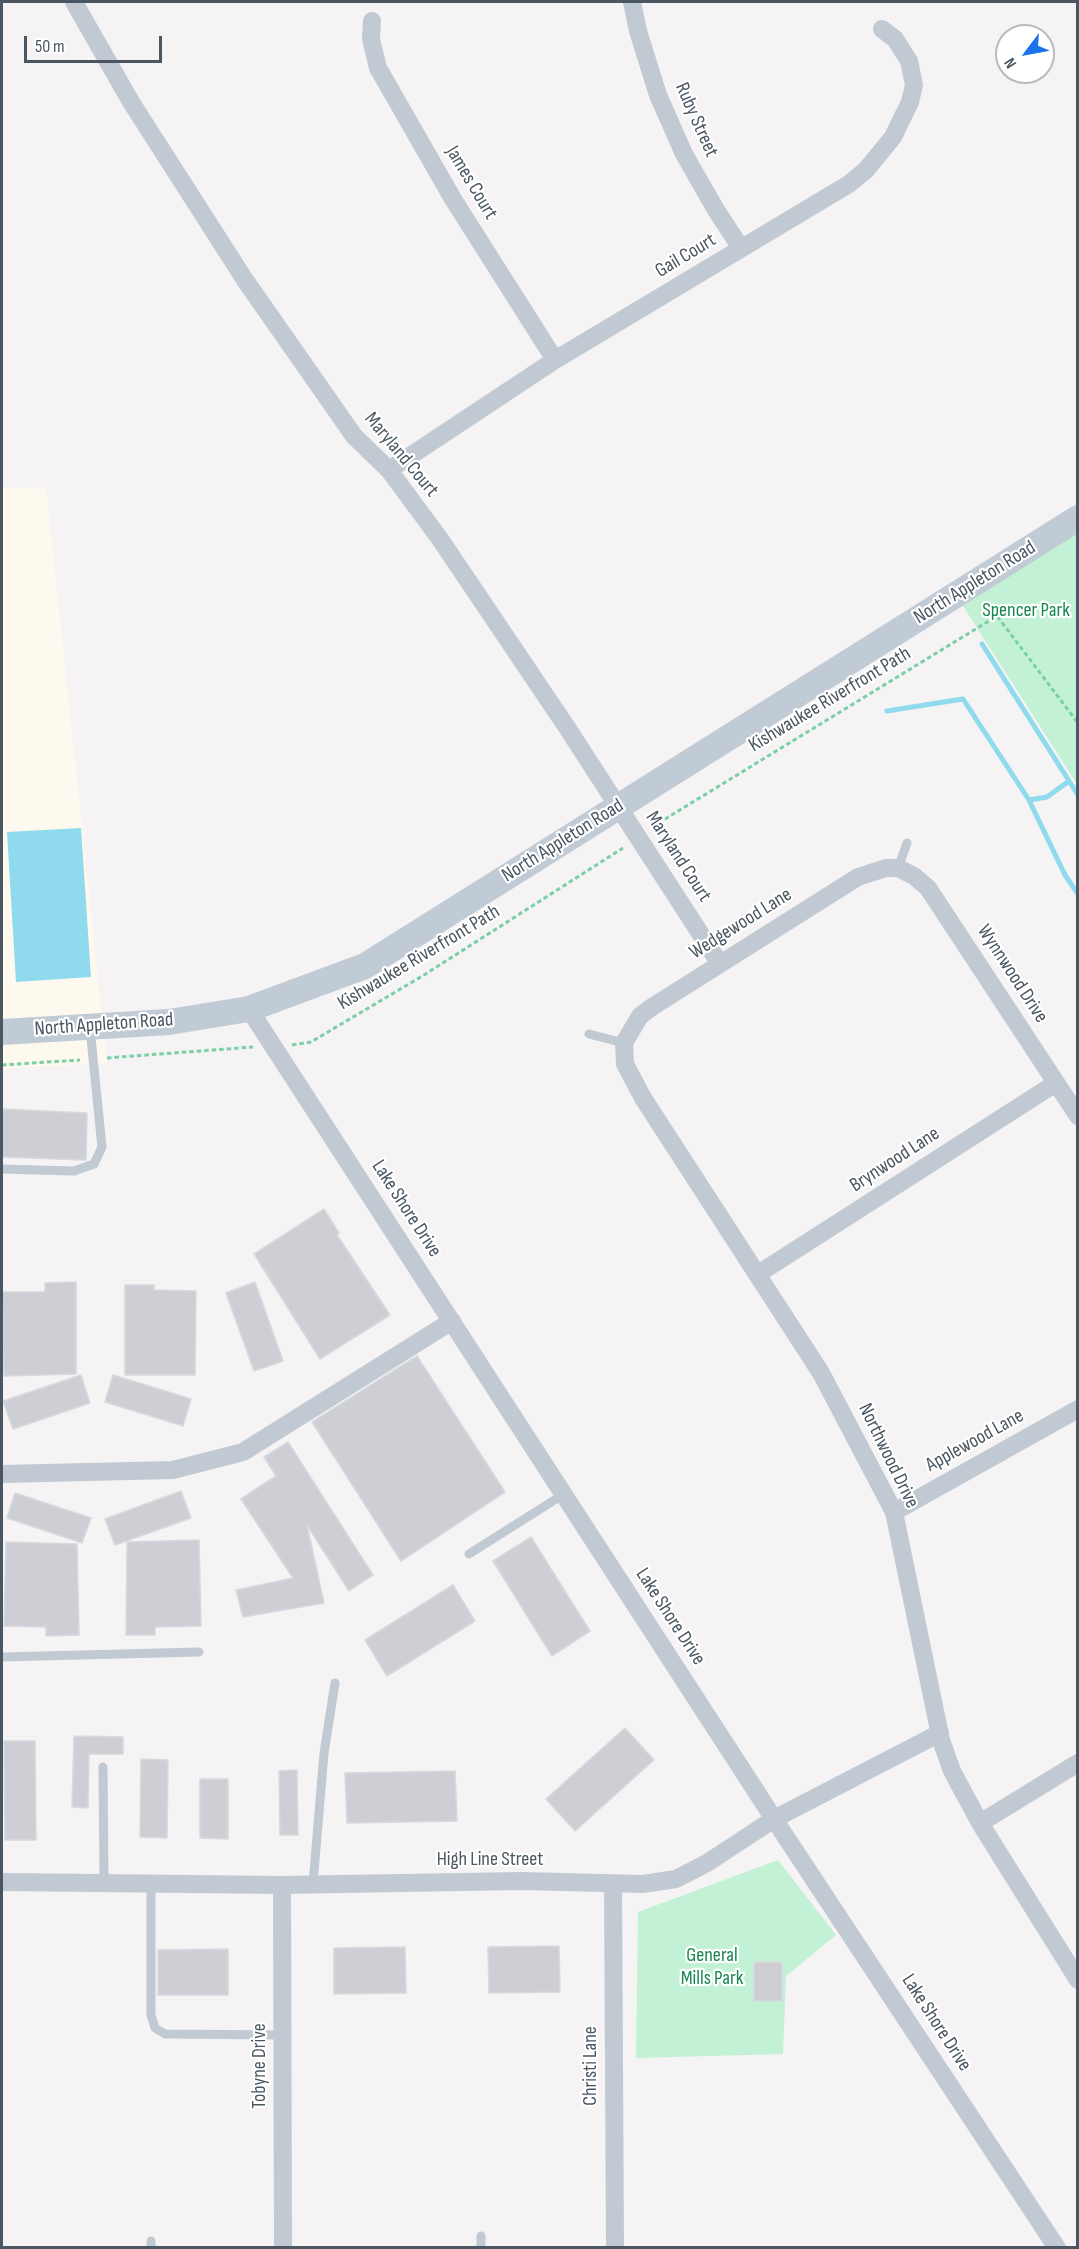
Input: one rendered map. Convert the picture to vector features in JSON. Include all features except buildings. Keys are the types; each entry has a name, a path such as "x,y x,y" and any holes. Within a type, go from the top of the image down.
{"main road":[{"name":"North Appleton Road","path":"2,1032 168,1022 249,1009 365,966 1077,518"}],"street":[{"name":"Maryland Court","path":"74,2 130,102 245,280 354,436 389,470 440,538 504,632 720,964"},
{"name":"Ruby Street","path":"632,2 658,95 716,210 741,248"},
{"name":"James Court","path":"372,21 371,39 378,68 453,199 555,360"},
{"name":"Gail Court","path":"389,470 555,360 849,184 866,170 892,137 910,102 914,85 909,61 896,39 882,29"},
{"name":"Wedgewood Lane","path":"624,1043 640,1016 720,964 858,878 886,868 898,868"},
{"name":"Wynnwood Drive","path":"898,868 914,876 928,888 1077,1116"},
{"name":"Lake Shore Drive","path":"249,1009 774,1819 1057,2247"},
{"name":"Northwood Drive","path":"624,1043 625,1064 643,1098 821,1373 894,1512 940,1733 952,1771 980,1823 1077,1980"},
{"name":"Brynwood Lane","path":"758,1274 1056,1083"},
{"path":"2,1474 173,1470 243,1452 452,1321"},
{"name":"Applewood Lane","path":"894,1512 1077,1409"},
{"name":"High Line Street","path":"2,1882 282,1885 522,1881 643,1884 676,1879 723,1854 774,1819 940,1733"},
{"path":"980,1823 1077,1763"},
{"name":"Christi Lane","path":"613,1884 615,2247"},
{"name":"Tobyne Drive","path":"282,1885 283,2247"}],"lane":[{"path":"898,868 907,843"},
{"path":"2,1169 74,1171 94,1164 102,1147 90,1028"},
{"path":"589,1034 624,1043"},
{"path":"469,1554 564,1494"},
{"path":"2,1658 199,1652"},
{"path":"314,1884 324,1753 335,1683"},
{"path":"103,1767 104,1882"},
{"path":"151,1882 151,2015 155,2028 165,2034 282,2035"},
{"path":"481,2247 482,2236"}],"path":[{"name":"Kishwaukee Riverfront Path","path":"2,1065 255,1047 275,1048 311,1042 424,975 638,838 665,817 998,616 1077,723"}],"shaded area":[{"path":"46,487 107,1063 2,1069 2,488"}],"green space":[{"name":"Spencer Park","path":"1077,519 1077,784 956,595"},
{"name":"General Mills Park","path":"778,1860 836,1935 786,1976 783,2054 636,2058 638,1912"}],"water":[{"path":"81,828 91,977 16,982 7,832"}],"waterway":[{"path":"982,644 1078,795"},
{"path":"887,711 963,699 1029,800 1065,875 1078,894"},
{"path":"1029,800 1047,797 1069,781"}]}
